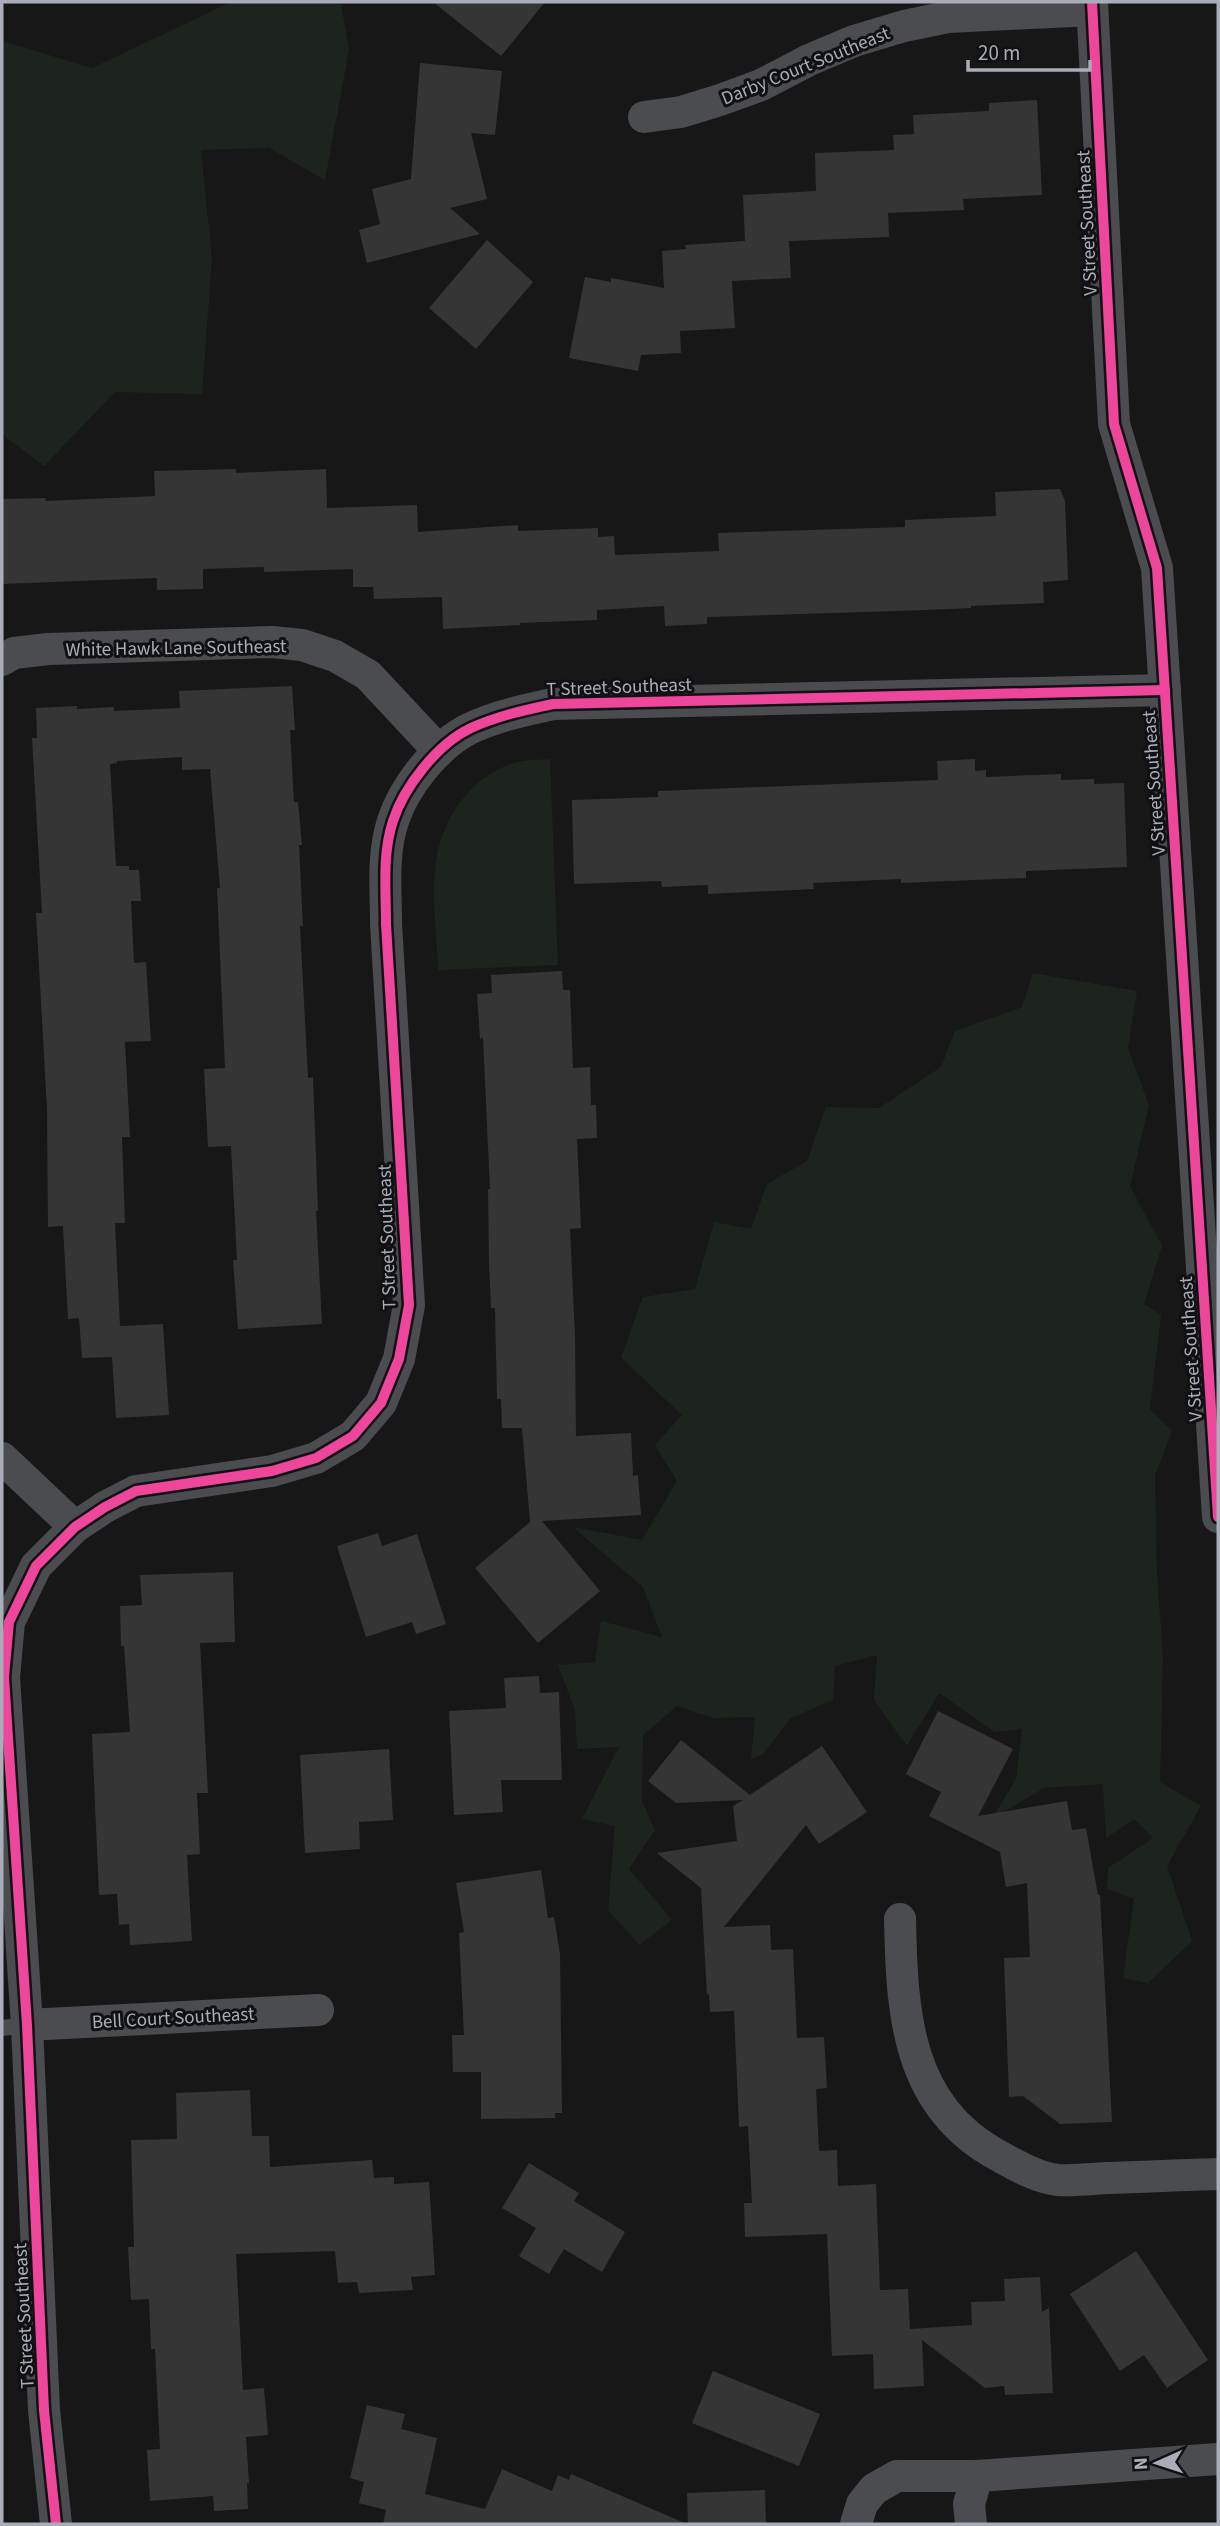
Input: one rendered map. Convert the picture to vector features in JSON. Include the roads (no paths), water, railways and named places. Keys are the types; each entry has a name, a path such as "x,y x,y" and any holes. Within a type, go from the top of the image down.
{"street":[{"name":"Darby Court Southeast","path":"644,117 681,112 720,100 761,85 854,41 904,26 948,17 1092,6"},
{"name":"V Street Southeast","path":"1092,6 1114,424 1157,568 1218,1517"},
{"name":"White Hawk Lane Southeast","path":"2,660 14,653 48,649 272,642 302,645 335,656 368,675 439,751"},
{"name":"T Street Southeast","path":"56,2524 44,2410 14,2026 4,1677 9,1622 36,1566 75,1527 105,1507 136,1491 272,1471 316,1458 353,1436 381,1403 399,1359 409,1305 385,867 393,822 412,780 439,751 468,729 509,713 553,704 1165,690"},
{"path":"2,1458 75,1527"},
{"path":"901,1919 902,1983 911,2040 927,2084 949,2120 979,2146 1023,2169 1056,2180 1218,2174"},
{"name":"Bell Court Southeast","path":"14,2026 318,2010"},
{"path":"856,2524 862,2504 873,2489 898,2476 977,2476 1218,2459"},
{"path":"971,2524 970,2504 977,2476"}]}
